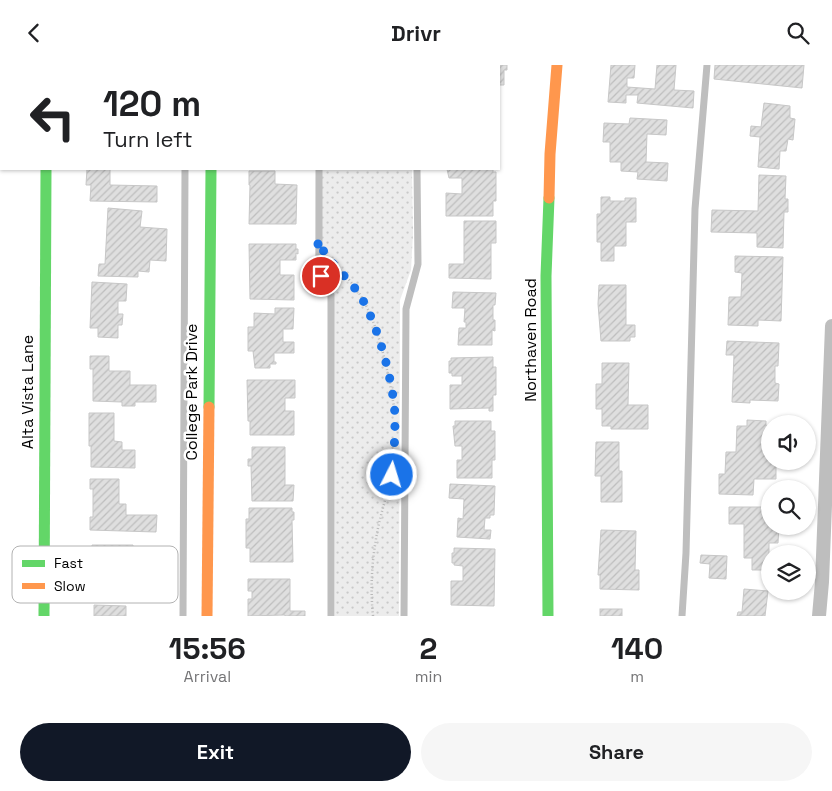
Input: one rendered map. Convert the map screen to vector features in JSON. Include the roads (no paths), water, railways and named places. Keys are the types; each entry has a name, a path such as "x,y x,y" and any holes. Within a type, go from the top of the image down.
{"street":[{"name":"Northaven Road","path":"548,616 546,276 550,154 557,65"},
{"name":"Alta Vista Lane","path":"44,546 46,170"},
{"name":"College Park Drive","path":"207,616 210,170"},
{"path":"818,616 822,582 832,326"},
{"name":"Alta Vista Lane","path":"44,603 44,616"}],"lane":[{"path":"682,616 686,553 695,209 707,65"},
{"path":"183,616 185,170"},
{"path":"319,170 318,264 321,276 331,295 331,616"},
{"path":"404,616 406,309 418,264 417,170"}]}
